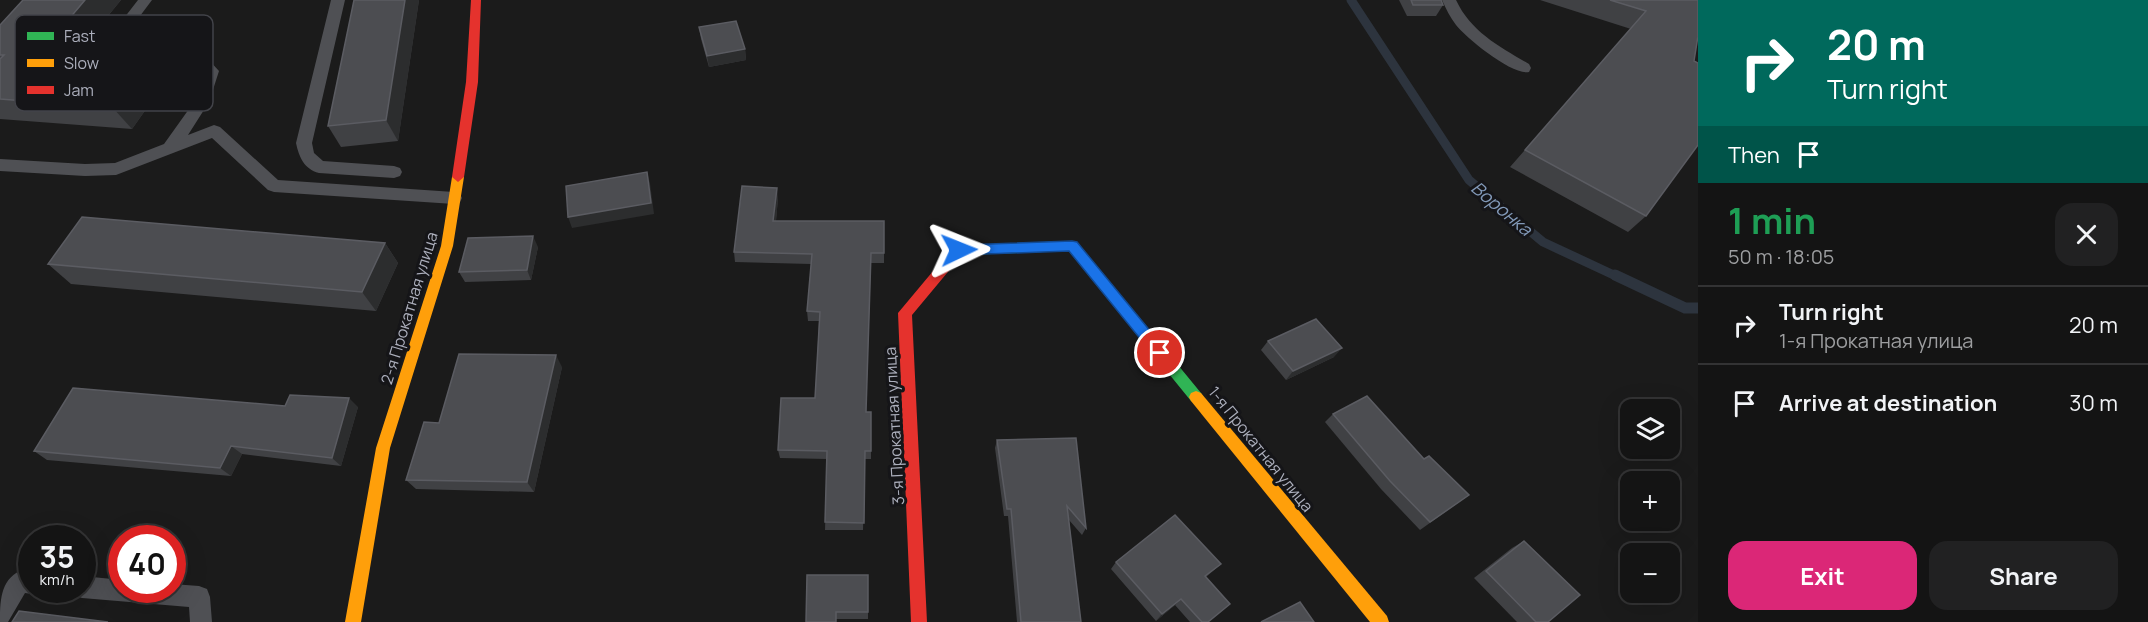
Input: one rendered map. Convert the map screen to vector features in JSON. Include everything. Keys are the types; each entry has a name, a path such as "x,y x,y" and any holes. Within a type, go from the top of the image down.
{"street":[{"name":"2-я Прокатная улица","path":"353,622 383,448 447,246 472,82 476,0"},
{"name":"1-я Прокатная улица","path":"959,250 1072,246 1381,622"},
{"name":"3-я Прокатная улица","path":"919,622 905,313 959,250"}],"lane":[{"path":"133,15 145,0"},
{"path":"338,0 304,142 307,156 319,167 394,172"},
{"path":"1449,0 1451,7 1476,39 1524,68"},
{"path":"170,148 197,111"},
{"path":"0,165 84,170 116,169 214,131 274,186 454,198"},
{"path":"0,614 18,585"},
{"path":"96,588 199,597 201,622"}],"building":[{"path":"23,0 85,0 72,15 15,15 15,100 0,99 0,59 4,55 0,55 0,25"},
{"path":"354,0 405,0 386,120 328,126"},
{"path":"1411,0 1441,0 1443,5 1413,5"},
{"path":"1610,0 1698,0 1698,36 1694,61 1698,63 1698,145 1646,216 1525,150 1646,11"},
{"path":"736,21 745,49 707,56 699,27"},
{"path":"647,172 651,203 568,217 566,186"},
{"path":"742,186 777,188 773,221 884,221 884,253 871,253 866,412 871,412 871,451 865,451 864,523 825,522 827,451 778,450 781,398 815,398 820,312 807,311 812,254 734,252"},
{"path":"82,217 385,243 362,292 48,264"},
{"path":"533,236 527,270 459,272 468,238"},
{"path":"1316,319 1342,348 1293,371 1268,341"},
{"path":"459,354 556,355 527,482 406,480 424,422 439,423"},
{"path":"73,388 285,406 290,395 349,398 332,458 231,446 220,468 34,451"},
{"path":"1367,396 1424,459 1429,456 1469,495 1430,522 1390,481 1333,414"},
{"path":"1076,438 1086,528 1067,506 1081,622 1021,622 1011,509 1007,509 997,440"},
{"path":"1175,515 1221,564 1205,576 1230,604 1208,622 1202,622 1181,599 1162,614 1116,562"},
{"path":"1524,541 1580,595 1548,622 1536,622 1486,571"},
{"path":"807,575 868,575 868,612 836,612 836,622 806,622"},
{"path":"1300,602 1314,622 1261,622"},
{"path":"19,611 108,622 12,622"}],"waterway":[{"name":"Воронка","path":"1351,0 1469,180 1543,242 1618,277"},
{"name":"Воронка","path":"1615,275 1685,308 1698,308"}],"traffic: fast":[{"path":"966,250 1072,246 1196,397"}],"traffic: slow":[{"path":"353,622 383,448 447,246 458,177"},
{"path":"1196,397 1381,622"}],"traffic: jam":[{"path":"458,177 472,82 476,0"},
{"path":"919,622 905,313 959,250 966,250"}],"route":[{"path":"959,250 1072,246 1160,353"}]}
